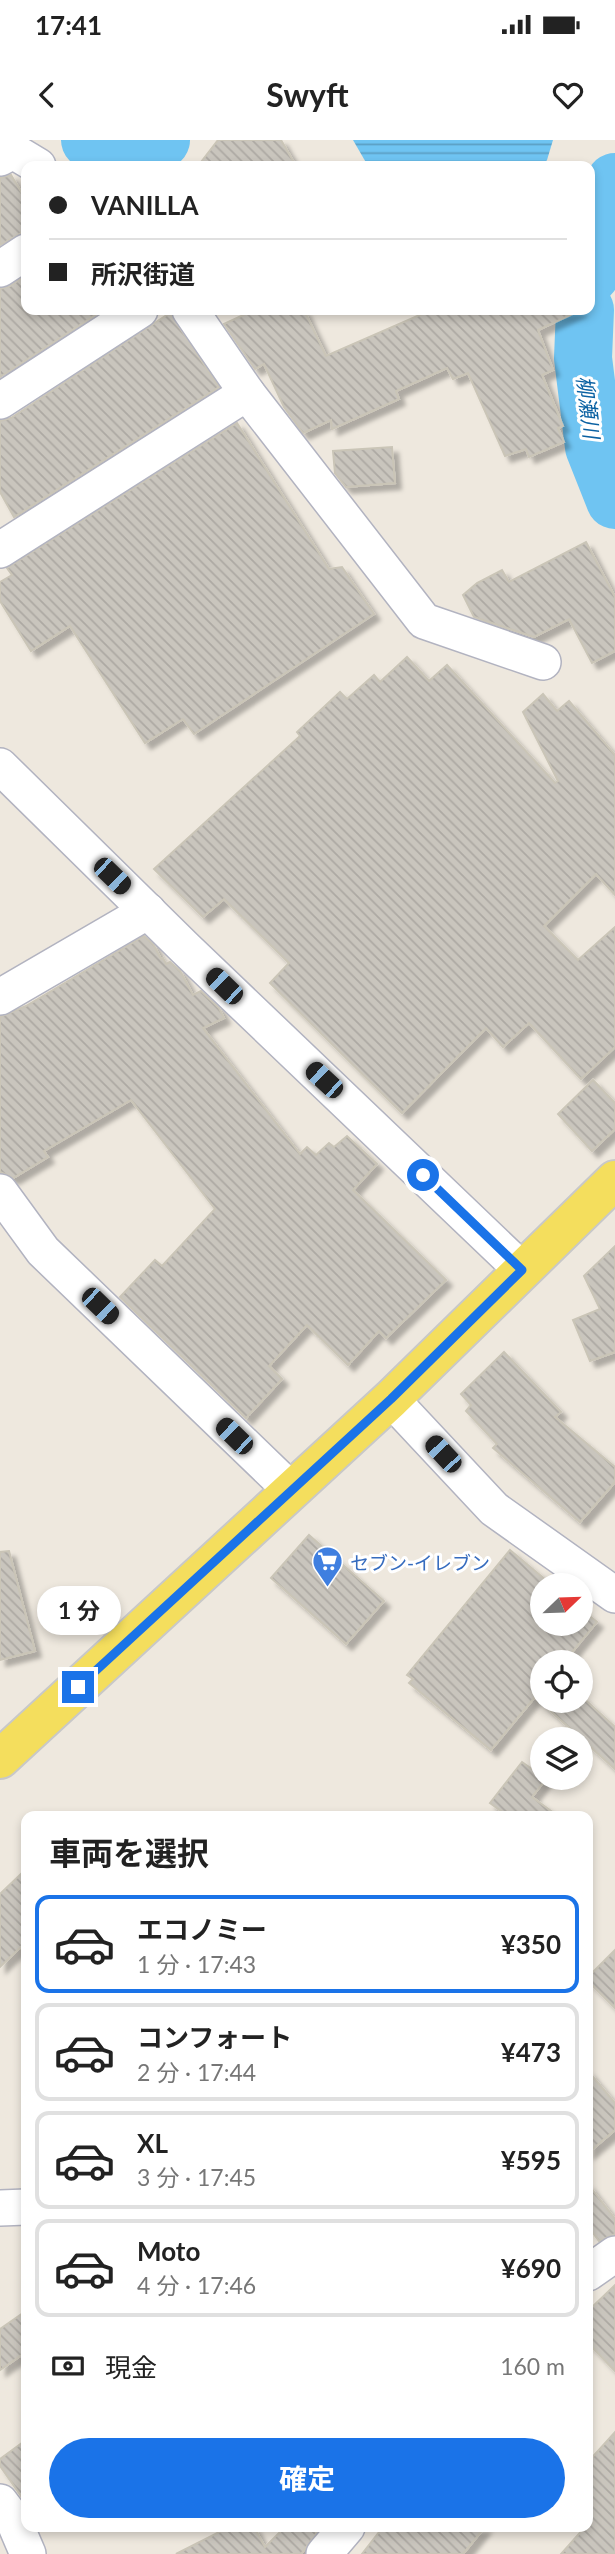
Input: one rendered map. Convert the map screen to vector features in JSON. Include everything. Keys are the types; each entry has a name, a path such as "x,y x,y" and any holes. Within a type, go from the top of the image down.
{"main road":[{"path":"0,1759 391,1399 615,1180"}],"street":[{"path":"0,158 13,151 30,161"},
{"path":"0,269 21,255"},
{"path":"0,401 133,315"},
{"path":"193,315 247,393 424,621 543,662"},
{"path":"0,550 247,393"},
{"path":"0,766 522,1270"},
{"path":"0,997 148,911"},
{"path":"0,1192 43,1251 292,1491"},
{"path":"391,1399 494,1509 615,1595"},
{"path":"0,2208 21,2207"},
{"path":"593,2269 615,2254"},
{"path":"0,2502 13,2519 28,2554"},
{"path":"324,2554 343,2532"}],"water":[{"path":"353,140 553,140 546,161 365,161"}],"building":[{"path":"218,140 281,140 293,161 202,161"},
{"path":"11,175 21,192 21,233 0,245 0,178"},
{"path":"21,279 21,315 95,315 0,377 0,289"},
{"path":"167,315 171,315 219,387 14,517 0,492 0,421 11,418"},
{"path":"243,315 306,315 326,356 420,315 570,315 538,330 553,370 542,375 563,426 558,428 564,442 529,457 526,449 505,456 468,373 453,379 447,368 396,391 399,399 332,429 331,420 303,433 284,407 264,364 255,369 224,324"},
{"path":"237,423 329,569 342,567 374,614 194,734 183,719 145,743 70,626 31,651 0,601 0,582 12,575 7,568"},
{"path":"392,447 395,483 346,487 335,473 333,451"},
{"path":"586,542 615,597 615,651 592,663 569,619 534,637 474,617 463,595 477,583 502,570 509,582"},
{"path":"407,657 429,681 447,665 555,783 558,781 523,712 543,694 557,711 569,701 615,755 615,895 596,874 544,926 578,960 615,927 615,1047 581,1079 529,1023 503,1047 486,1028 402,1113 270,983 289,963 224,899 203,917 154,869 300,736 297,732 340,692 347,699 374,675 380,682"},
{"path":"144,936 153,944 166,964 170,962 180,971 193,995 201,991 219,1008 224,1018 203,1028 300,1154 307,1147 316,1155 329,1143 334,1147 347,1136 377,1164 353,1190 446,1280 386,1338 379,1331 348,1365 307,1325 269,1366 282,1379 246,1418 120,1297 155,1260 162,1266 215,1209 131,1100 44,1151 48,1157 13,1178 0,1172 0,1017 26,1006"},
{"path":"593,1080 615,1103 615,1129 592,1151 558,1114"},
{"path":"615,1246 615,1352 590,1361 573,1320 600,1309 584,1276"},
{"path":"504,1352 561,1412 555,1417 615,1467 615,1482 580,1522 493,1448 497,1444 466,1411 471,1405 461,1394"},
{"name":"セブン-イレブン","path":"309,1535 384,1601 346,1644 271,1578"},
{"path":"510,1550 537,1573 530,1573 530,1636 585,1636 574,1650 530,1650 530,1703 491,1750 409,1683 413,1679 407,1675"},
{"path":"9,1551 35,1651 0,1660 0,1552"},
{"path":"593,1707 615,1727 615,1769 593,1749 593,1727 568,1727 553,1713 593,1713"},
{"path":"522,1762 530,1768 530,1790 537,1790 532,1797 551,1811 501,1811 490,1803"},
{"path":"21,1874 21,1947 0,1967 0,1894"},
{"path":"615,1950 615,2008 593,1986 593,1972"},
{"path":"593,2077 615,2103 615,2130 593,2149"},
{"path":"593,2190 615,2219 615,2234 599,2241 593,2233"},
{"path":"615,2285 615,2371 593,2348 593,2306"},
{"path":"21,2314 21,2355 0,2370 0,2329"},
{"path":"615,2432 615,2554 561,2554 581,2532 593,2532 593,2456"},
{"path":"21,2444 21,2496 0,2466 0,2459"},
{"path":"219,2532 257,2532 265,2547 280,2532 317,2532 301,2554 176,2554"},
{"path":"379,2532 481,2532 463,2554 362,2554"}],"waterway":[{"name":"柳瀬川","path":"90,140 118,152 141,152 161,140"},
{"name":"柳瀬川","path":"595,254 610,192 615,182"},
{"name":"柳瀬川","path":"585,315 583,358 594,447 615,500"}],"place":[{"name":"セブン-イレブン","path":"327,1589"}],"route":[{"path":"78,1687 391,1399 522,1270 423,1175"}]}
